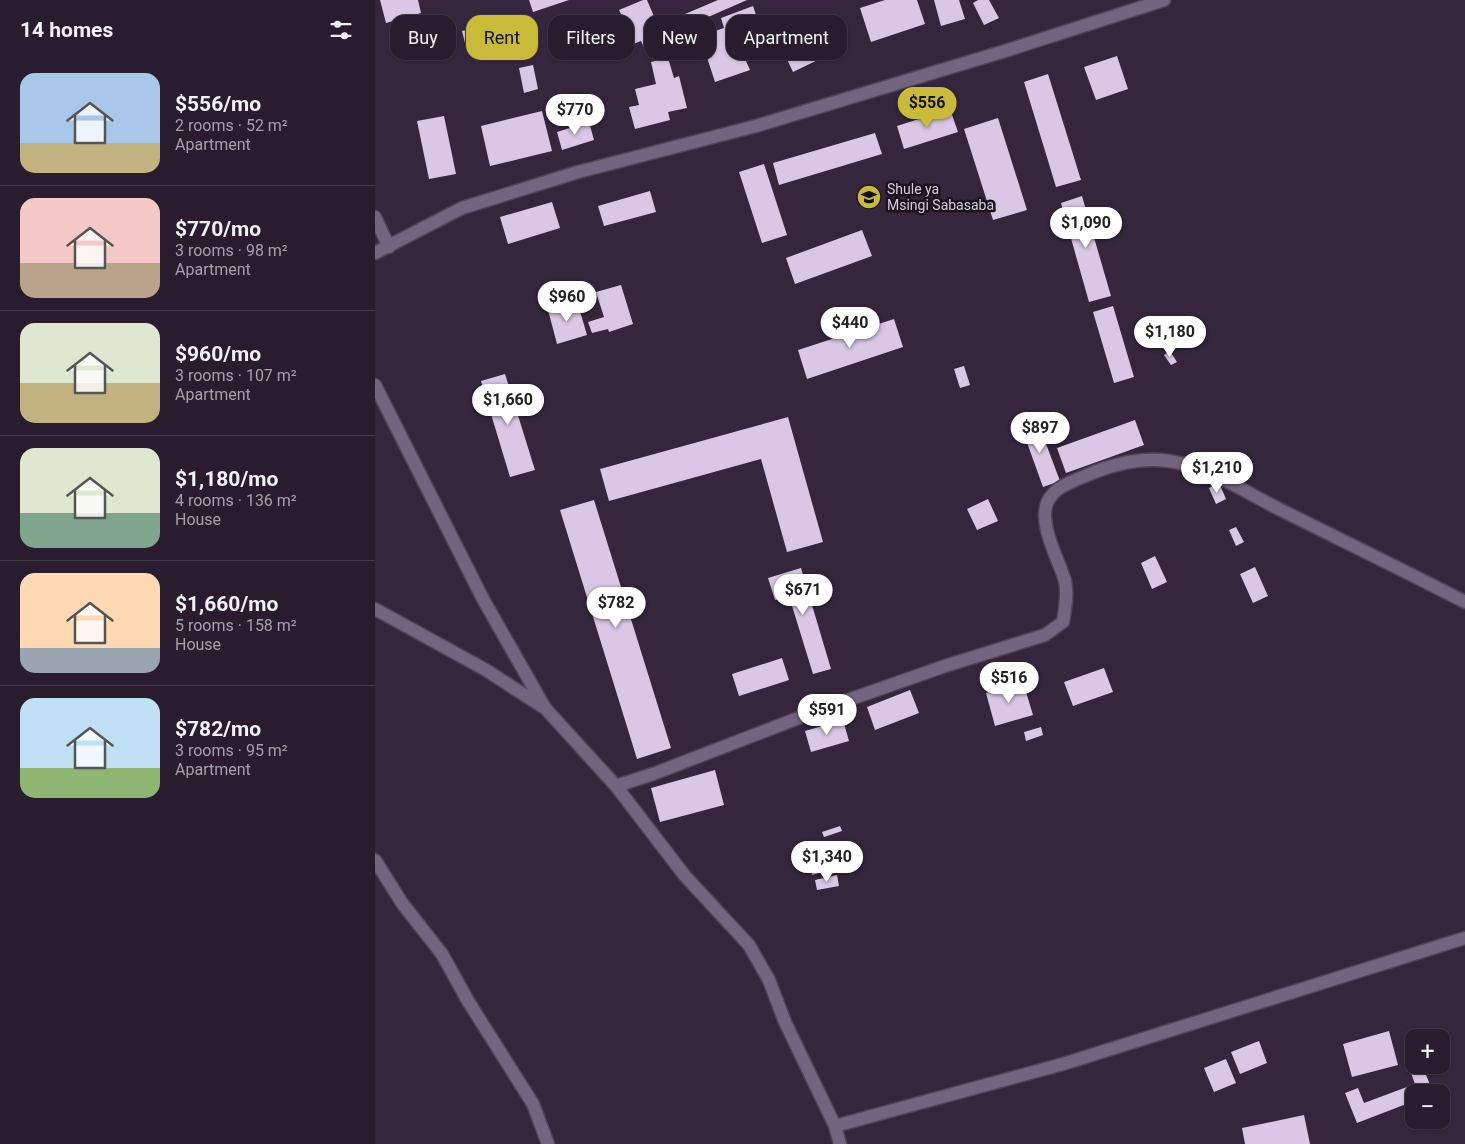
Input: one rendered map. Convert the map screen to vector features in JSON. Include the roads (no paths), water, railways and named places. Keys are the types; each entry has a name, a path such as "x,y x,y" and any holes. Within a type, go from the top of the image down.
{"street":[{"path":"375,253 462,208 578,172 756,126 1005,51 1164,0"},
{"path":"375,217 389,246"},
{"path":"375,385 483,599 545,708 616,786 685,876 749,945 769,980 785,1022 835,1126 840,1144"},
{"path":"616,786 653,774 814,712 945,666 1045,634 1063,622 1066,604 1065,582 1046,522 1047,503 1052,494 1063,485 1095,472 1130,462 1168,461 1207,470 1258,498 1465,602"},
{"path":"375,609 486,670 545,708"},
{"path":"375,860 402,902 442,954 468,1001 533,1104 548,1144"},
{"path":"835,1126 1063,1064 1465,938"}],"place":[{"name":"Shule ya Msingi Sabasaba","path":"869,197"}]}
